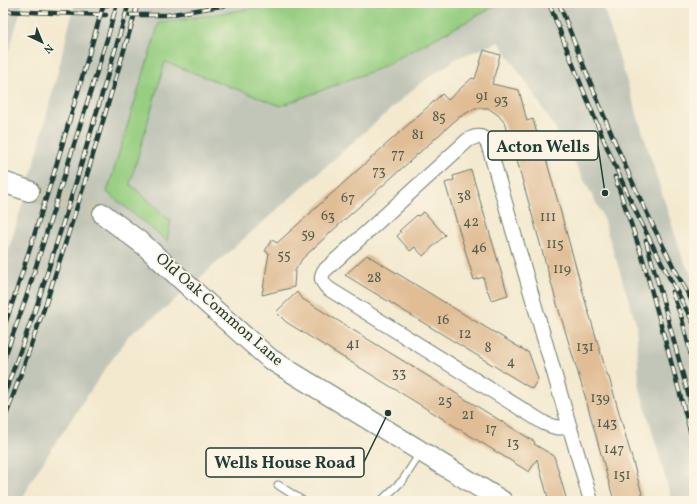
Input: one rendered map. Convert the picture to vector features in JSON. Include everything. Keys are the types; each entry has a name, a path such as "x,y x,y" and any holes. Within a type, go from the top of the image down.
{"street":[{"path":"570,427 558,428 544,423 329,289 322,281 321,275 324,271 462,145 473,137 481,137 488,142 570,427 590,501"},
{"path":"3,182 29,191"},
{"name":"Old Oak Common Lane","path":"103,214 144,245 270,358 502,501"}],"lane":[{"path":"381,501 403,480 421,452"},
{"path":"278,485 303,501"}],"shaded area":[{"path":"3,3 23,3 3,71"},
{"path":"75,3 602,3 683,260 694,279 694,501 672,501 639,385 636,323 601,212 568,150 536,97 499,42 457,58 418,85 161,312 129,335 32,479 22,501 3,501 3,268 33,169"}],"green space":[{"path":"288,3 501,3 380,68 281,106 165,62 130,184 171,221 167,241 107,192 159,23"}],"building":[{"path":"484,50 500,55 492,84 519,90 527,121 533,119 540,145 542,144 585,300 609,377 644,501 614,501 514,150 512,150 504,122 498,115 488,108 475,108 458,118 332,231 302,259 295,271 294,287 262,295 269,253 265,251 272,240 277,243 442,94 448,100 472,78 475,79"},
{"path":"471,170 508,295 491,300 483,277 474,280 445,183 454,180 453,176"},
{"path":"424,212 445,235 423,256 415,247 410,251 397,236 401,232 399,231 417,215 418,216"},
{"path":"367,255 529,353 538,379 532,389 345,275"},
{"path":"297,292 301,298 535,442 534,444 554,456 567,501 549,501 537,459 529,472 286,322 276,312"}],"tunnel":[{"path":"29,191 103,214"}],"railway":[{"path":"54,3 108,5"},
{"path":"3,330 53,176 104,3"},
{"path":"3,362 26,298 117,3"},
{"path":"3,398 38,302 76,182 129,3"},
{"path":"3,424 46,303 84,185 138,3"},
{"path":"132,4 170,3"},
{"path":"130,15 167,15 239,3"},
{"path":"549,3 614,164 638,216 694,324"},
{"path":"559,3 627,171 658,236 694,305"},
{"path":"3,11 106,15"},
{"path":"615,177 642,256 694,445"},
{"path":"646,241 694,416"},
{"path":"672,292 682,319 694,367"}],"place":[{"name":"Acton Wells","path":"605,193"},
{"name":"Wells House Road","path":"388,413"}]}
